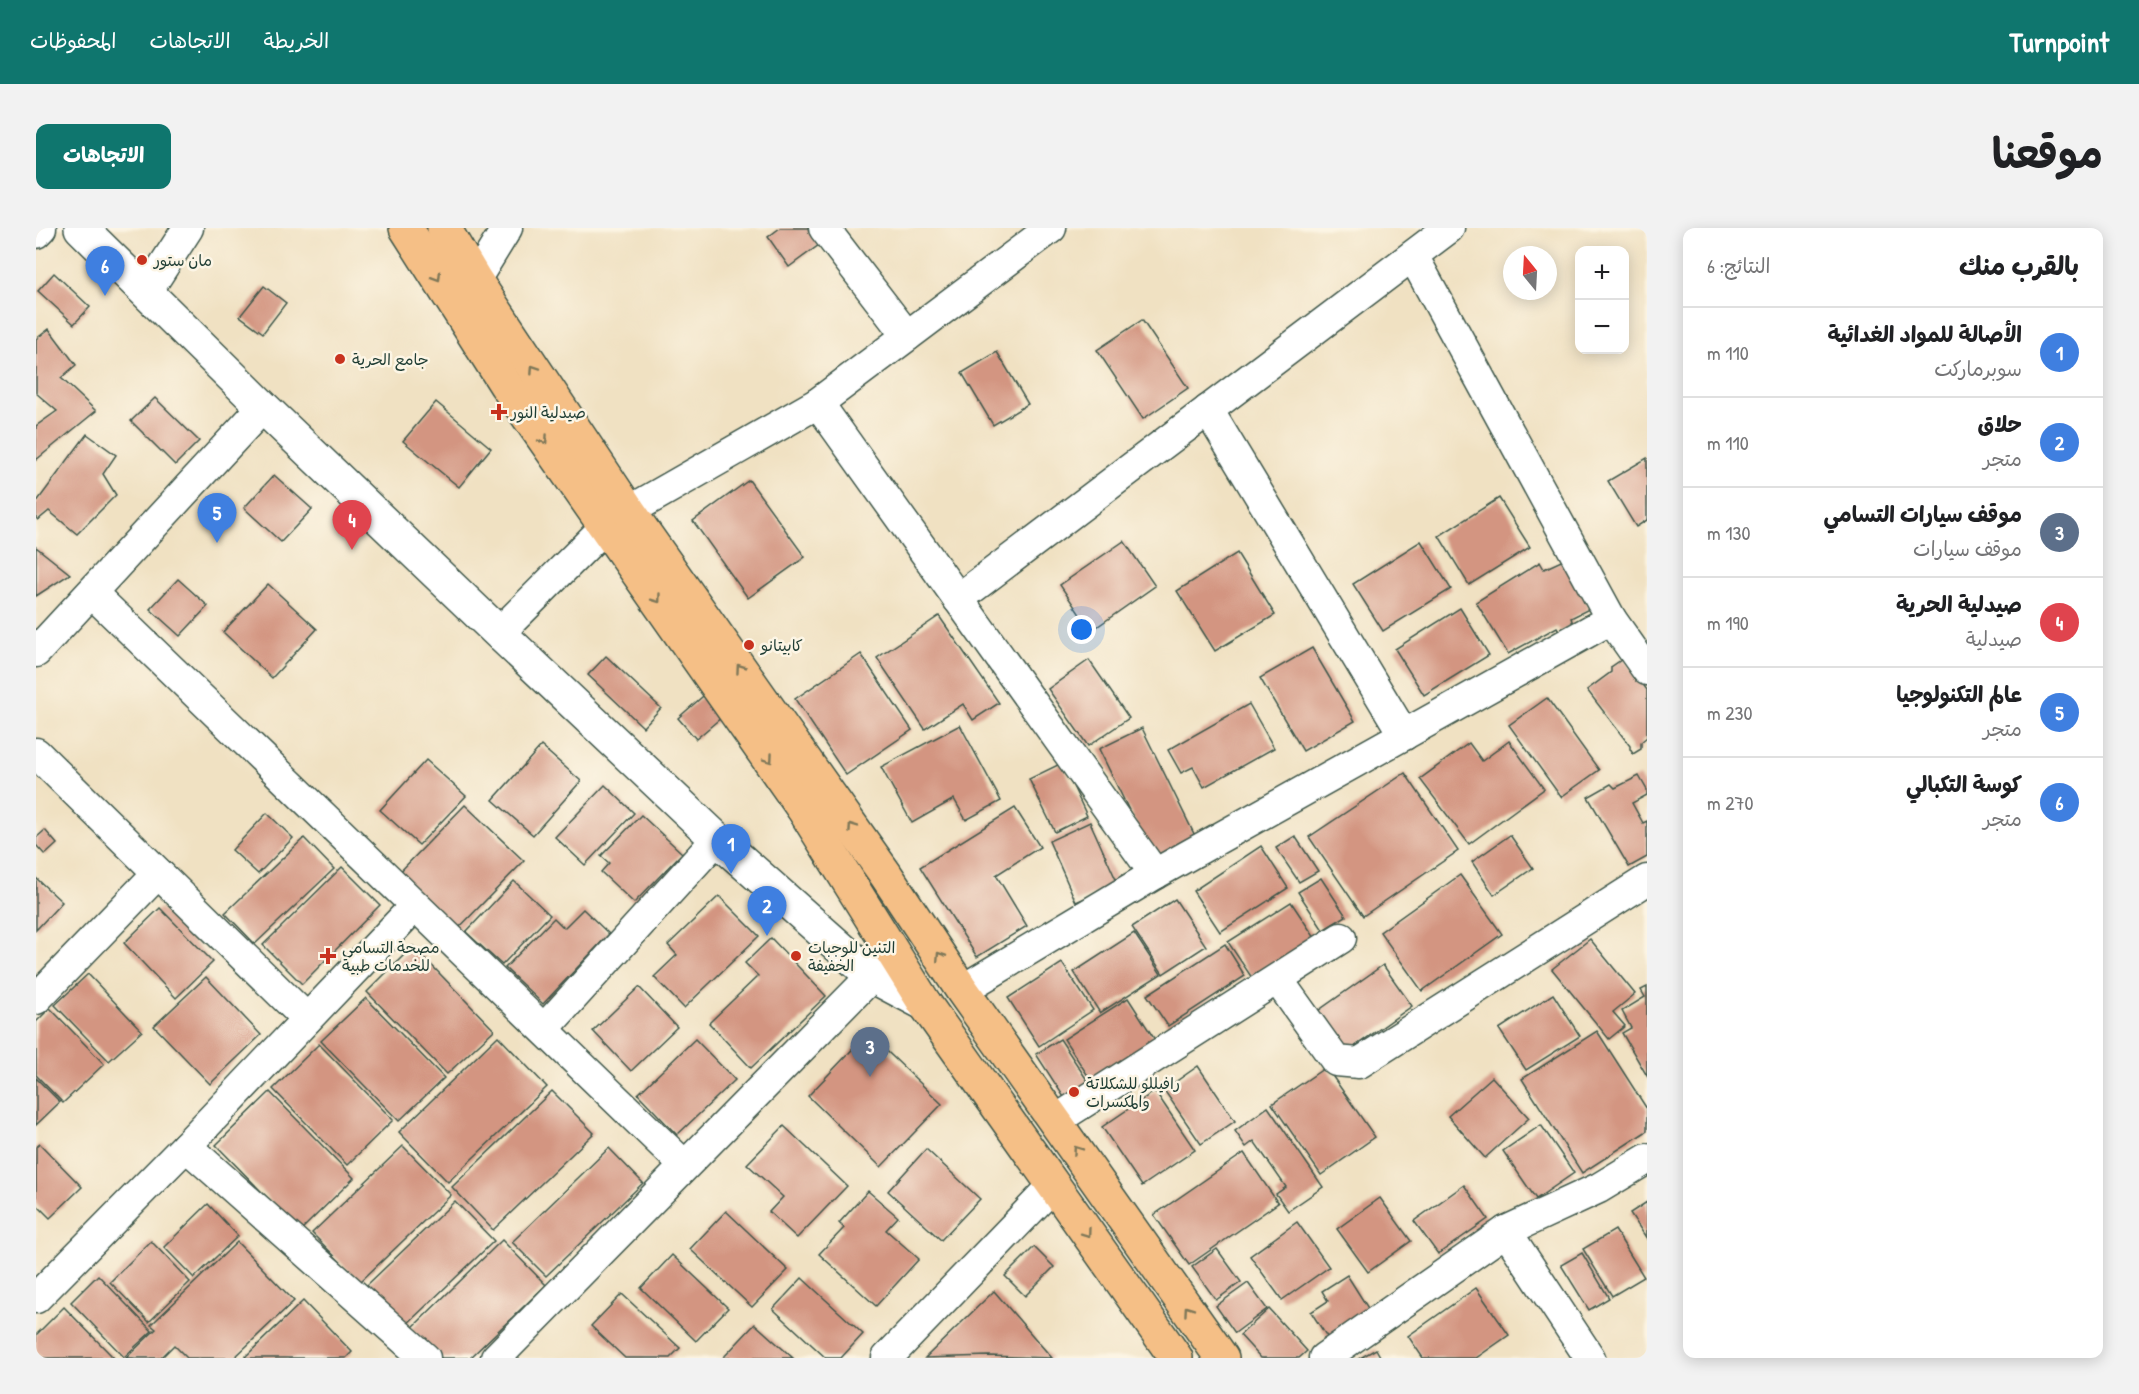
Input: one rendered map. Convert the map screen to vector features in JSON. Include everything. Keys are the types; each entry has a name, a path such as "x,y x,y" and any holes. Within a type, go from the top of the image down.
{"main road":[{"path":"406,228 506,385 584,470"},
{"path":"444,228 584,470 617,519 886,875 962,990 1222,1358"},
{"path":"617,519 698,657 804,810 925,1004 1176,1358"}],"street":[{"path":"36,233 40,228"},
{"path":"81,228 263,407 717,839 872,976 925,1004"},
{"path":"146,293 188,228"},
{"path":"475,280 507,228"},
{"path":"824,228 907,336"},
{"path":"499,633 617,519 818,403 907,336 1016,239 1051,228"},
{"path":"958,599 1449,228"},
{"path":"1413,256 1611,619 1647,670"},
{"path":"818,403 1155,874"},
{"path":"36,652 263,407"},
{"path":"1208,410 1404,735"},
{"path":"92,592 684,1165"},
{"path":"962,990 1155,874 1611,619"},
{"path":"36,753 307,1020"},
{"path":"544,1029 717,839"},
{"path":"36,999 158,873"},
{"path":"1278,980 1336,1061 1359,1063 1647,880"},
{"path":"36,1298 186,1146 415,906"},
{"path":"1056,1120 1341,938"},
{"path":"496,1358 872,976"},
{"path":"186,1146 425,1358"},
{"path":"1323,1358 1506,1230 1599,1188 1647,1160"},
{"path":"888,1358 1053,1186"},
{"path":"1506,1230 1590,1358"}],"building":[{"path":"780,228 813,228 823,242 789,267 768,237"},
{"path":"54,273 90,307 74,324 38,291"},
{"path":"264,286 286,303 263,333 240,316"},
{"path":"1142,320 1188,388 1143,419 1097,350"},
{"path":"49,329 76,365 61,378 96,411 36,460 36,426 57,411 36,393 36,339"},
{"path":"997,352 1028,404 993,425 962,373"},
{"path":"155,398 199,441 175,465 131,421"},
{"path":"436,402 491,448 459,487 403,441"},
{"path":"87,434 116,455 103,474 116,495 77,534 49,511 38,520 36,503"},
{"path":"1647,458 1647,520 1636,527 1608,481"},
{"path":"274,475 312,509 281,542 244,508"},
{"path":"749,480 805,557 748,598 693,521"},
{"path":"1499,498 1530,547 1469,585 1439,536"},
{"path":"1124,541 1155,586 1091,631 1060,585"},
{"path":"1421,541 1451,589 1383,631 1353,584"},
{"path":"36,547 70,574 36,596"},
{"path":"1237,553 1275,615 1215,651 1177,591"},
{"path":"1570,557 1589,609 1571,618 1573,624 1560,632 1557,627 1508,654 1476,602 1540,562 1544,569"},
{"path":"178,579 208,606 180,636 150,609"},
{"path":"268,584 317,629 272,678 223,632"},
{"path":"1460,608 1489,655 1424,695 1395,649"},
{"path":"939,616 999,703 973,720 963,704 925,729 877,658"},
{"path":"1312,648 1355,721 1303,751 1260,678"},
{"path":"861,654 912,730 846,775 795,699"},
{"path":"606,656 661,708 643,727 588,675"},
{"path":"1624,658 1647,690 1647,737 1641,742 1641,749 1633,754 1630,746 1587,690 1611,672 1611,667"},
{"path":"1089,660 1129,718 1088,746 1048,689"},
{"path":"710,690 729,711 696,739 678,718"},
{"path":"1547,698 1599,770 1561,797 1509,725"},
{"path":"1249,704 1274,748 1204,787 1193,767 1181,773 1168,750"},
{"path":"960,725 1001,801 966,820 954,799 912,823 881,767"},
{"path":"1142,728 1196,838 1153,859 1099,749"},
{"path":"1509,741 1544,789 1469,844 1420,779 1469,743 1482,761"},
{"path":"541,746 581,781 533,835 493,800"},
{"path":"426,760 466,796 419,845 380,810"},
{"path":"1062,763 1087,816 1055,832 1029,779"},
{"path":"1405,773 1458,851 1363,916 1309,837"},
{"path":"1639,776 1647,790 1647,795 1632,803 1643,823 1647,821 1647,857 1629,867 1588,797 1611,784 1615,788"},
{"path":"605,785 634,813 585,865 555,837"},
{"path":"465,805 524,861 451,936 392,880"},
{"path":"1015,808 1040,847 996,875 1027,926 977,957 920,867"},
{"path":"267,813 293,838 258,874 232,850"},
{"path":"641,815 682,853 634,903 601,872 609,863 601,856"},
{"path":"1090,822 1118,884 1076,902 1049,841"},
{"path":"45,830 57,844 45,855 36,845 36,838"},
{"path":"1510,835 1533,868 1494,895 1472,862"},
{"path":"1295,836 1318,871 1299,882 1276,848"},
{"path":"304,838 334,869 255,944 225,913"},
{"path":"1261,846 1288,888 1220,932 1193,891"},
{"path":"342,867 380,905 302,984 263,945"},
{"path":"1460,875 1502,934 1422,991 1380,932"},
{"path":"36,878 62,902 36,930"},
{"path":"1321,878 1346,916 1323,930 1298,892"},
{"path":"514,881 550,915 502,965 466,932"},
{"path":"719,896 759,936 684,1008 654,977 677,955 668,945"},
{"path":"1175,899 1206,946 1163,974 1132,927"},
{"path":"1291,902 1317,941 1254,981 1228,942"},
{"path":"160,908 213,962 176,998 124,943"},
{"path":"583,909 609,934 543,1004 505,968 554,918 564,928"},
{"path":"1134,933 1161,974 1100,1013 1074,972"},
{"path":"771,938 826,996 751,1068 709,1023 758,976 745,963"},
{"path":"1590,939 1635,994 1613,1012 1625,1026 1609,1039 1552,969"},
{"path":"1225,944 1245,976 1168,1026 1147,995"},
{"path":"413,946 494,1030 447,1074 367,992"},
{"path":"1062,963 1093,1010 1039,1046 1008,998"},
{"path":"1383,965 1412,1006 1344,1054 1315,1013"},
{"path":"88,974 142,1031 109,1061 55,1005"},
{"path":"206,977 261,1035 210,1084 154,1026"},
{"path":"639,987 677,1027 631,1071 593,1031"},
{"path":"1647,987 1647,1076 1622,1033 1631,1028 1622,1011 1645,997 1641,990"},
{"path":"1553,994 1580,1036 1526,1070 1499,1029"},
{"path":"366,998 444,1078 399,1121 321,1041"},
{"path":"1128,998 1157,1043 1094,1085 1064,1039"},
{"path":"50,1008 104,1064 63,1103 36,1075 36,1022"},
{"path":"1597,1031 1647,1109 1647,1131 1582,1173 1522,1079"},
{"path":"868,1033 942,1104 881,1167 808,1096"},
{"path":"498,1036 547,1087 448,1182 399,1132"},
{"path":"695,1039 735,1080 677,1135 638,1094"},
{"path":"1060,1039 1093,1089 1069,1105 1036,1054"},
{"path":"319,1044 393,1120 347,1165 273,1089"},
{"path":"1198,1066 1235,1121 1201,1144 1164,1090"},
{"path":"1326,1067 1375,1137 1321,1175 1272,1104"},
{"path":"1492,1077 1529,1118 1485,1158 1448,1116"},
{"path":"36,1078 60,1102 36,1125"},
{"path":"552,1091 594,1133 493,1230 452,1187"},
{"path":"1155,1091 1195,1150 1142,1186 1102,1127"},
{"path":"270,1092 354,1178 300,1231 216,1145"},
{"path":"1268,1107 1323,1187 1288,1211 1276,1194 1286,1187 1254,1141 1246,1147 1235,1131"},
{"path":"1541,1125 1574,1173 1536,1199 1503,1151"},
{"path":"784,1126 847,1186 797,1238 769,1212 783,1197 747,1164"},
{"path":"40,1144 82,1187 50,1218 36,1204 36,1147"},
{"path":"403,1146 451,1195 360,1282 312,1233"},
{"path":"609,1148 643,1183 546,1276 512,1242"},
{"path":"926,1149 980,1199 941,1240 888,1191"},
{"path":"1244,1153 1278,1203 1189,1265 1154,1215"},
{"path":"1464,1185 1488,1219 1438,1254 1414,1221"},
{"path":"868,1191 898,1217 886,1230 919,1259 876,1306 819,1254 844,1228 839,1223"},
{"path":"1380,1198 1411,1241 1368,1272 1337,1229"},
{"path":"455,1201 494,1241 405,1326 366,1286"},
{"path":"1647,1202 1647,1239 1630,1213"},
{"path":"208,1204 238,1236 194,1278 164,1247"},
{"path":"726,1211 788,1270 752,1307 690,1249"},
{"path":"1297,1222 1329,1267 1282,1300 1250,1256"},
{"path":"1615,1230 1644,1277 1612,1296 1583,1249"},
{"path":"502,1240 546,1285 470,1358 440,1358 411,1329"},
{"path":"151,1241 190,1282 149,1322 110,1282"},
{"path":"237,1242 294,1301 234,1358 187,1358 174,1345 161,1358 126,1358 156,1329 151,1325"},
{"path":"1034,1247 1054,1267 1025,1296 1005,1276"},
{"path":"1217,1249 1241,1282 1216,1300 1192,1267"},
{"path":"1582,1253 1609,1298 1589,1310 1561,1265"},
{"path":"672,1255 728,1308 696,1341 641,1288"},
{"path":"98,1275 152,1331 124,1357 71,1302"},
{"path":"1347,1275 1371,1313 1329,1340 1311,1312 1328,1301 1322,1291"},
{"path":"802,1278 863,1334 841,1358 826,1358 773,1309"},
{"path":"1248,1283 1267,1309 1235,1333 1216,1306"},
{"path":"1476,1288 1509,1335 1476,1358 1423,1358 1408,1336"},
{"path":"994,1291 1052,1358 989,1356 925,1358"},
{"path":"622,1294 680,1348 670,1358 625,1358 591,1326"},
{"path":"303,1301 352,1352 346,1358 244,1358"},
{"path":"64,1307 114,1358 42,1358 36,1352 36,1335"},
{"path":"1269,1309 1307,1351 1299,1358 1261,1358 1240,1335"},
{"path":"755,1324 793,1358 723,1358"},
{"path":"1376,1349 1381,1358 1360,1358"}],"place":[{"name":"مان ستور","path":"142,260"},
{"name":"كوسة التكبالي","path":"105,296"},
{"name":"جامع الحرية","path":"340,359"},
{"name":"صيدلية النور","path":"499,412"},
{"name":"عالم التكنولوجيا","path":"217,543"},
{"name":"صيدلية الحرية","path":"352,550"},
{"name":"كابيتانو","path":"749,645"},
{"name":"الأصالة للمواد الغدائية","path":"731,874"},
{"name":"حلاق","path":"767,936"},
{"name":"مصحة التسامي للخدمات طبية","path":"328,956"},
{"name":"التنين للوجبات الخفيفة","path":"796,956"},
{"name":"موقف سيارات التسامي","path":"870,1077"},
{"name":"رافيللو للشكلاتة والمكسرات","path":"1074,1092"}]}
